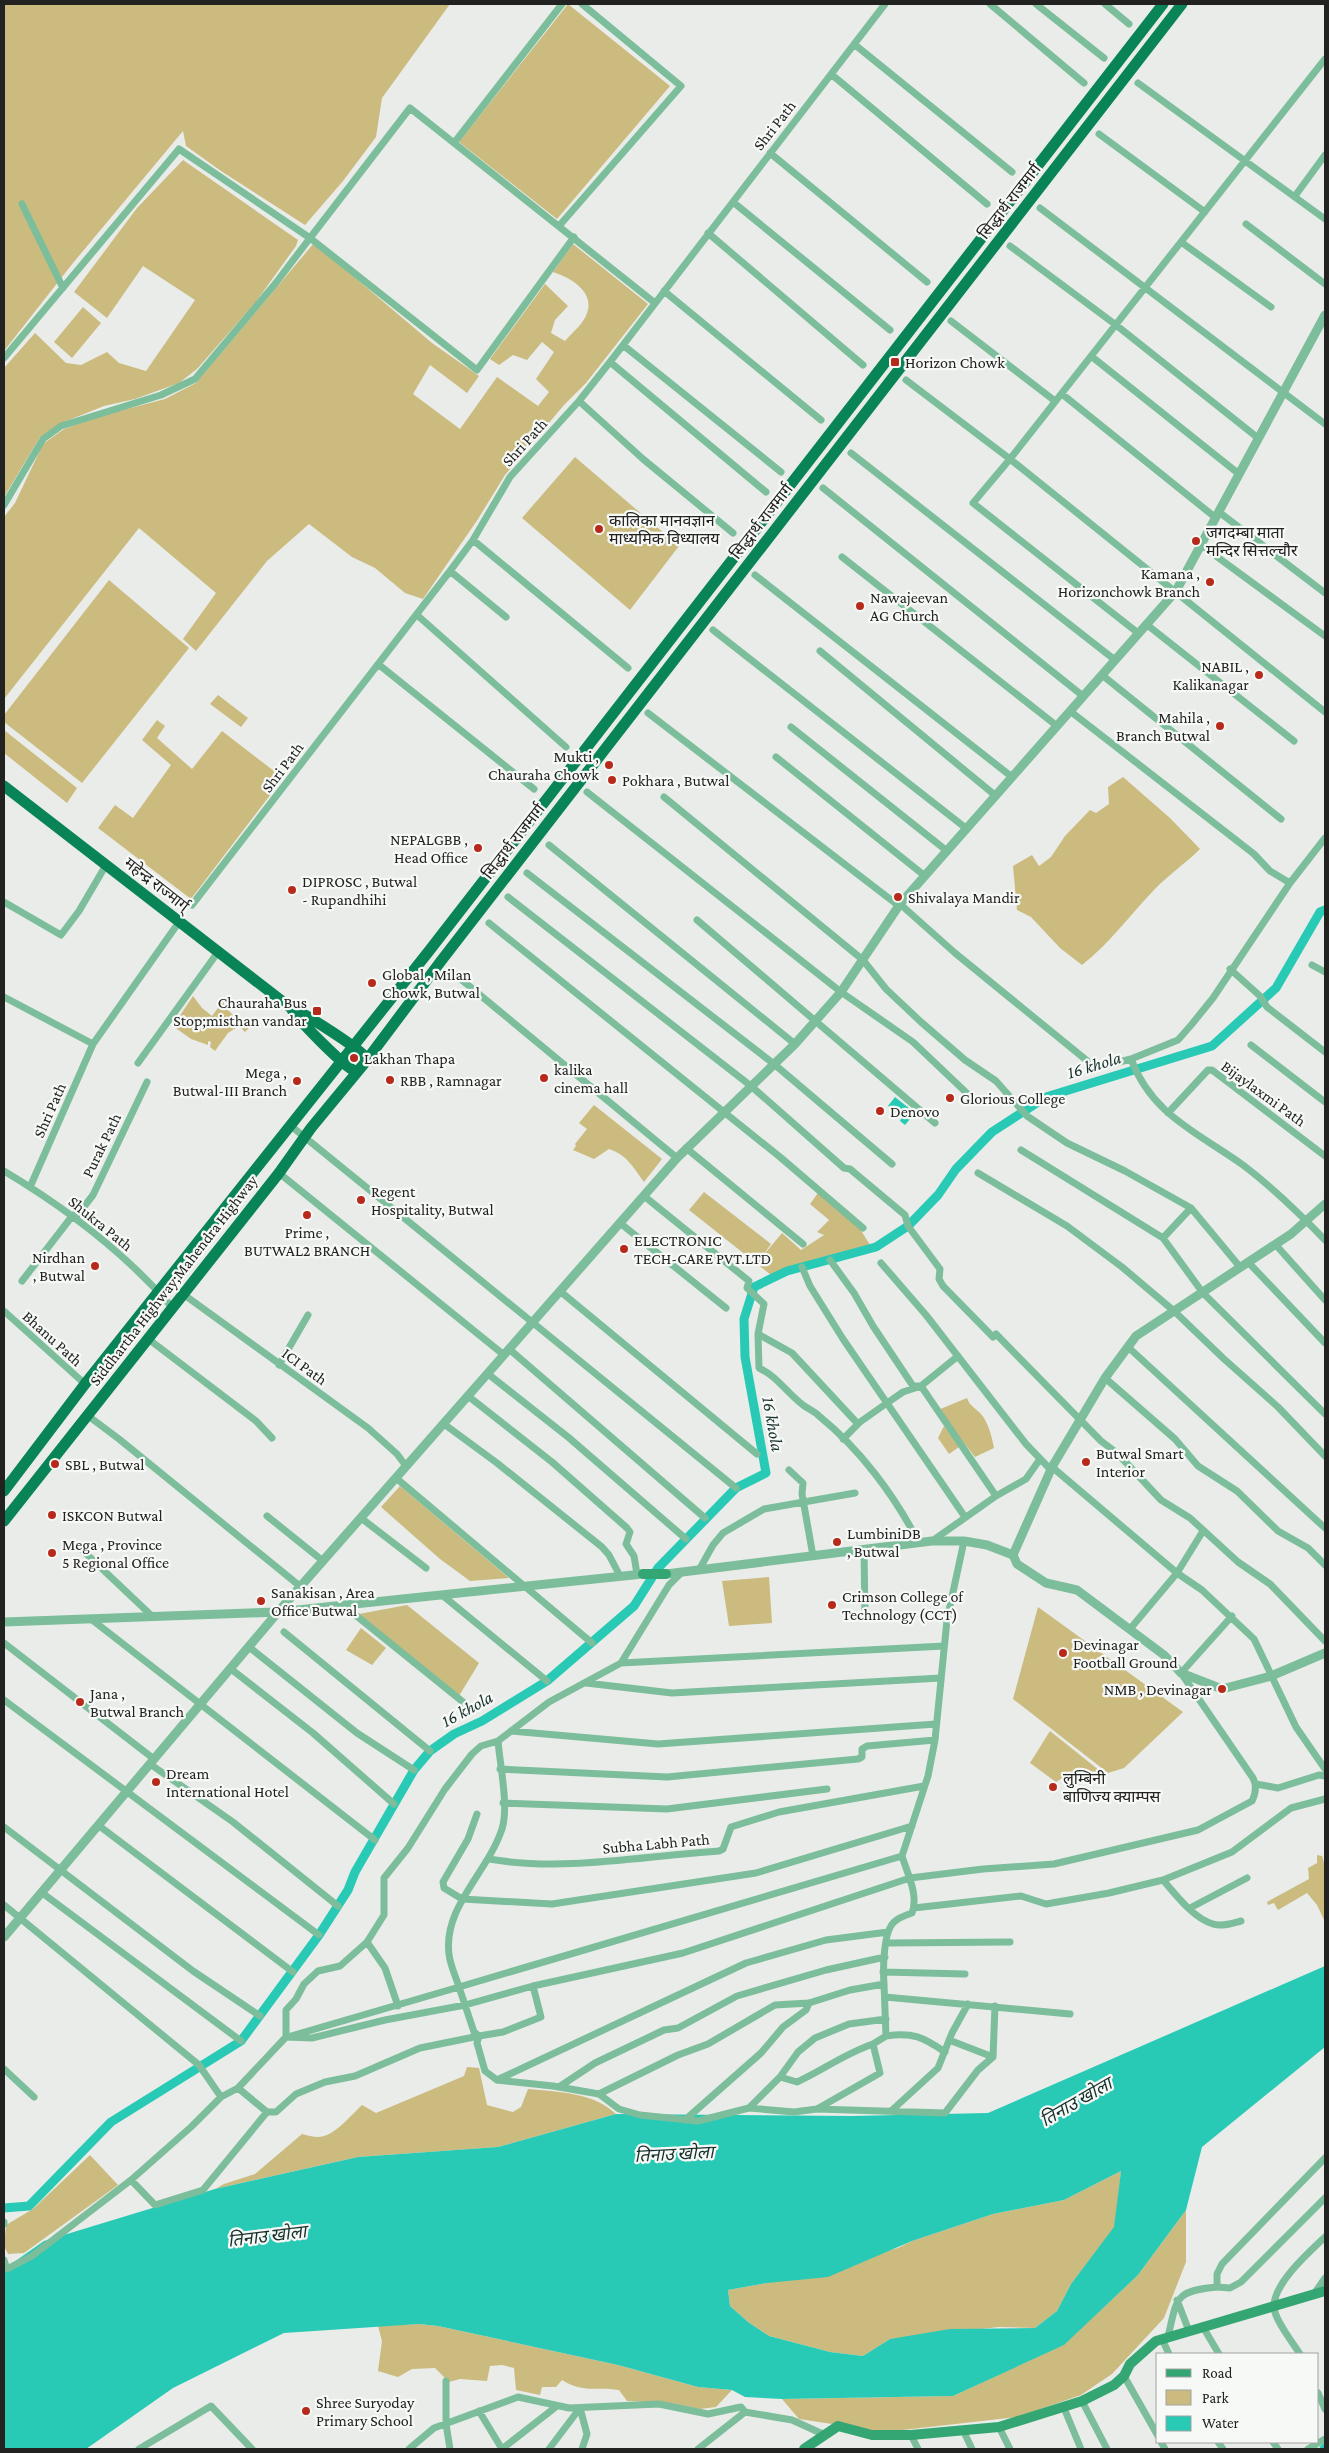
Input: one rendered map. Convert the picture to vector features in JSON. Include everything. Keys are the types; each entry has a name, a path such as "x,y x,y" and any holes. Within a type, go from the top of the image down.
{"highway":[{"name":"सिद्धार्थ राजमार्ग","path":"341,1061 1163,4"},
{"name":"सिद्धार्थ राजमार्ग","path":"367,1059 1182,4"},
{"name":"महेन्द्र राज्मार्ग्","path":"4,786 290,1008 303,1013 353,1046 363,1053 367,1059"},
{"name":"महेन्द्र राज्मार्ग्","path":"290,1008 297,1018 348,1069 357,1072"},
{"name":"Siddhartha Highway;Mahendra Highway","path":"4,1521 147,1338 280,1173 306,1138 311,1128 367,1059"},
{"name":"Siddhartha Highway;Mahendra Highway","path":"4,1491 85,1384 341,1061"}],"main road":[{"path":"640,1574 666,1574"},
{"path":"804,2449 838,2426 872,2435 911,2435 999,2427 1064,2408 1114,2385 1124,2376 1130,2364 1156,2341 1325,2291"}],"street":[{"path":"454,143 562,4"},
{"path":"559,226 681,86 582,4"},
{"name":"Shri Path","path":"192,905 450,571 473,540 510,477 579,401 610,362 885,4"},
{"path":"990,4 1084,84"},
{"path":"1036,4 1104,58"},
{"path":"1105,4 1129,24"},
{"path":"854,44 1012,172"},
{"path":"1138,634 973,503 1062,394 1325,59"},
{"path":"831,74 987,204"},
{"path":"1138,83 1296,196 1325,219"},
{"path":"4,505 43,439 61,426 161,395 195,379 275,284 410,108 655,303"},
{"path":"1099,134 1205,212"},
{"path":"4,358 179,149 310,238 477,370 574,238"},
{"path":"770,153 927,282"},
{"path":"1296,196 1325,155"},
{"path":"733,202 890,330"},
{"path":"22,204 63,288"},
{"path":"1040,208 1284,391 1325,424"},
{"path":"1246,224 1325,284"},
{"path":"708,233 863,365"},
{"path":"1182,242 1271,307"},
{"path":"1010,246 1116,325 1258,438"},
{"path":"664,291 822,420"},
{"path":"4,1937 278,1612 533,1322 562,1292 677,1158 795,1044 841,992 900,905 1176,591 1325,315"},
{"path":"951,321 1055,402"},
{"path":"623,345 780,472"},
{"path":"1091,356 1239,474"},
{"path":"610,362 766,492"},
{"path":"906,380 1010,459 1325,712"},
{"path":"1062,394 1218,515 1325,593"},
{"path":"579,401 643,458 733,533"},
{"path":"851,453 1115,660"},
{"path":"823,488 1083,696"},
{"path":"473,540 628,668"},
{"path":"1201,545 1325,636"},
{"path":"842,557 1057,726"},
{"path":"450,571 506,617"},
{"path":"755,575 1012,777"},
{"path":"417,615 566,747"},
{"path":"1146,624 1294,741"},
{"path":"713,630 967,828"},
{"path":"820,651 996,796"},
{"path":"378,664 534,789"},
{"path":"1102,675 1281,819"},
{"path":"1070,711 1254,854 1270,871 1290,883"},
{"path":"648,713 900,905 955,953 1096,1068 1131,1059 1178,1040 1213,998 1230,969 1290,883 1325,838"},
{"path":"791,727 947,851"},
{"path":"776,756 925,876"},
{"path":"588,792 841,992 913,1042 973,1099"},
{"path":"664,797 862,960 886,989 921,1022 965,1060 996,1081 1028,1116 1067,1143 1191,1208 1240,1267"},
{"path":"548,845 795,1044"},
{"path":"4,902 61,935 79,911 106,865"},
{"path":"527,873 774,1064 892,1164"},
{"path":"508,897 751,1086 844,1168 850,1169 905,1215 908,1226 940,1268 939,1279 943,1286 993,1337 996,1334 1079,1420 1104,1444 1115,1450 1161,1500 1190,1518 1238,1562 1270,1584 1325,1640"},
{"path":"697,920 934,1123"},
{"name":"Shri Path","path":"30,1187 94,1044 179,922"},
{"path":"489,923 724,1112 863,1228"},
{"path":"138,1063 218,952"},
{"path":"1312,965 1325,972"},
{"path":"1230,969 1260,996 1267,1007 1325,1052"},
{"path":"451,971 677,1158"},
{"path":"5,1000 94,1044"},
{"path":"1251,1045 1325,1102"},
{"path":"1131,1059 1140,1082 1153,1100 1168,1113 1244,1166 1306,1220 1325,1240"},
{"name":"Bijaylaxmi Path","path":"1168,1113 1208,1070 1212,1070 1325,1156"},
{"name":"Purak Path","path":"22,1281 93,1195 147,1082"},
{"path":"291,1126 736,1488"},
{"path":"686,1148 803,1244"},
{"path":"1021,1150 1163,1238 1203,1293 1325,1414"},
{"name":"Shukra Path","path":"4,1170 74,1216 159,1292 172,1307"},
{"path":"280,1173 507,1352 705,1518"},
{"path":"978,1174 1093,1244 1174,1311 1224,1360 1278,1407 1325,1456"},
{"path":"644,1196 749,1281 747,1288 764,1304 758,1334 759,1368 773,1375 803,1406 819,1415 858,1455 904,1512 919,1543"},
{"path":"1013,1555 1051,1469 1105,1378 1136,1336 1275,1244 1325,1204"},
{"path":"1163,1238 1191,1208"},
{"path":"620,1223 726,1308"},
{"path":"1275,1244 1325,1300"},
{"path":"830,1260 854,1293 873,1326 913,1386 922,1386"},
{"path":"1248,1262 1325,1343"},
{"path":"881,1263 926,1315 1040,1460 1177,1573 1202,1590 1232,1616 1254,1639 1296,1727 1325,1769"},
{"path":"802,1267 810,1286 843,1340 965,1518"},
{"path":"562,1292 757,1454"},
{"name":"ICI Path","path":"182,1294 368,1428 397,1454 406,1466"},
{"name":"Bhanu Path","path":"4,1311 85,1384"},
{"path":"279,1365 308,1315"},
{"path":"758,1334 792,1353 858,1424"},
{"path":"147,1338 256,1421 272,1438"},
{"path":"1128,1347 1325,1528"},
{"path":"843,1439 858,1424 887,1403 903,1392 922,1386 958,1356"},
{"path":"488,1374 568,1436 686,1539"},
{"path":"1105,1378 1175,1438 1198,1466 1237,1491 1278,1531 1308,1548 1325,1565"},
{"path":"922,1386 996,1496"},
{"path":"4,1622 278,1612 640,1574 634,1556 626,1544 630,1532 628,1528 552,1462 468,1396"},
{"path":"87,1416 301,1587"},
{"path":"444,1424 497,1463 602,1547 609,1555 620,1576"},
{"path":"932,1541 996,1496 1026,1479 1040,1460"},
{"path":"789,1470 803,1483 804,1502 813,1556"},
{"path":"396,1478 592,1643"},
{"path":"699,1570 713,1545 723,1533 764,1509 855,1493"},
{"path":"267,1516 324,1561"},
{"path":"361,1518 426,1568"},
{"path":"1130,1629 1177,1573 1203,1531"},
{"path":"666,1574 932,1541 964,1541 987,1545 1013,1555 1017,1564 1046,1583 1077,1590 1164,1656 1181,1673 1256,1784 1278,1788 1319,1775 1325,1776"},
{"path":"886,2036 883,1972 886,1943 888,1932 893,1922 912,1913 914,1908 910,1878 902,1856 924,1786 935,1740 947,1620 964,1541"},
{"path":"78,1546 153,1617"},
{"path":"864,1550 864,1618"},
{"path":"621,1663 669,1586 682,1572"},
{"path":"442,1595 547,1681"},
{"path":"343,1605 468,1706"},
{"path":"1181,1673 1232,1616"},
{"path":"91,1619 375,1840"},
{"path":"284,1632 430,1751"},
{"path":"4,1643 152,1762 233,1822 338,1906"},
{"path":"286,2038 286,2010 296,1999 304,1984 318,1971 340,1966 367,1942 384,1915 384,1878 408,1848 445,1789 472,1754 481,1746 498,1741 549,1702 621,1663 944,1646"},
{"path":"249,1647 357,1733 414,1770"},
{"path":"1181,1673 1222,1689 1271,1676 1325,1653"},
{"path":"230,1669 313,1733 394,1804"},
{"path":"586,1683 672,1693 941,1678"},
{"path":"4,1700 319,1935"},
{"path":"511,1731 658,1744 936,1724"},
{"path":"500,1769 667,1778 858,1759 862,1757 862,1749 867,1746 935,1740"},
{"path":"479,2036 474,2032 449,1954 453,1917 462,1899 489,1859 502,1827 503,1803 498,1741"},
{"path":"286,2038 312,2038 385,2020 465,2005 533,1986 683,1953 910,1878 983,1869 1054,1864 1198,1830 1252,1801 1256,1784"},
{"name":"Subha Labh Path","path":"489,1859 518,1864 578,1864 660,1854 719,1851 723,1849 731,1827 740,1822 779,1812 924,1786"},
{"path":"503,1803 667,1809 827,1789"},
{"path":"914,1908 1021,1896 1046,1904 1109,1893 1163,1880 1232,1852 1291,1808 1325,1799"},
{"path":"477,1814 468,1839 443,1882 447,1891 462,1899 552,1904 756,1873 912,1826"},
{"path":"98,1825 293,1972"},
{"path":"4,1827 193,1971 260,2016"},
{"path":"4,2260 5,2270 32,2256 131,2180 221,2097 238,2088 286,2038 314,2028 398,2006 902,1856"},
{"path":"1190,1908 1246,1878"},
{"path":"1163,1880 1199,1917 1214,1924 1222,1925 1241,1920"},
{"path":"41,1892 241,2040"},
{"path":"4,1905 199,2065 221,2097"},
{"path":"497,2080 746,1963 826,1940 867,1933 888,1932"},
{"path":"367,1942 384,1968 398,2006"},
{"path":"886,1943 1010,1942"},
{"path":"559,2087 595,2063 664,2030 678,2028 737,1996 826,1970 885,1958"},
{"path":"883,1972 965,1974"},
{"path":"599,2094 678,2055 708,2044 775,2005 809,2003 850,1990 884,1984"},
{"path":"238,2088 267,2112 276,2112 296,2094 326,2082 355,2076 420,2048 503,2032 541,2017 533,1986"},
{"path":"885,1997 1070,2014"},
{"path":"685,2120 761,2053 783,2027 806,2010 809,2003"},
{"path":"890,2112 938,2068 949,2040 968,2004"},
{"path":"479,2036 477,2043 485,2071 497,2080 599,2094 619,2109 640,2115 698,2121 749,2108 794,2112 817,2109 945,2112 978,2070 993,2058 995,2006"},
{"path":"749,2108 780,2077 798,2052 815,2038 849,2024 886,2019"},
{"path":"780,2077 797,2082 822,2070 854,2050 873,2044 886,2036 902,2034 923,2037 944,2052"},
{"path":"949,2040 993,2058"},
{"path":"817,2109 880,2072 873,2044"},
{"path":"4,2069 34,2097"},
{"path":"131,2180 155,2205 203,2190 267,2112"},
{"path":"1217,2287 1218,2274 1222,2264 1325,2158"},
{"path":"1169,2353 1165,2338 1177,2299 1183,2294 1201,2288 1230,2288 1241,2282 1325,2198"},
{"path":"1299,2353 1276,2315 1274,2307 1279,2288 1296,2266 1325,2237"},
{"path":"1313,2295 1325,2278"},
{"path":"1177,2299 1189,2331"},
{"path":"1203,2327 1219,2353"},
{"path":"1124,2376 1156,2432"},
{"path":"446,2381 446,2424 450,2449"},
{"path":"1319,2395 1325,2409"},
{"path":"409,2449 434,2428 518,2396 557,2406 580,2408 659,2404 708,2414 741,2407 746,2412 792,2420 825,2435"},
{"path":"1082,2401 1107,2449"},
{"path":"139,2449 211,2406 252,2449"},
{"path":"479,2411 502,2449 557,2406"},
{"path":"549,2449 580,2408"},
{"path":"580,2408 587,2434 582,2449"},
{"path":"1064,2408 1081,2449"},
{"path":"698,2449 746,2412"},
{"path":"999,2427 1010,2449"},
{"path":"963,2430 972,2449"},
{"path":"911,2435 918,2449"}],"green space":[{"path":"4,4 450,4 382,98 376,137 343,181 305,225 186,146 183,131 73,263 4,351"},
{"path":"568,4 670,86 557,219 459,142"},
{"path":"183,160 298,240 296,246 255,303 197,369 179,383 135,399 104,406 59,424 40,437 4,497 4,368 35,333 66,363 81,365 107,352 119,363 146,371 195,300 143,266 107,318 74,292 137,208"},
{"path":"314,243 432,343 479,376 467,393 430,365 413,394 460,429 497,377 538,406 549,392 536,379 554,352 542,342 527,360 513,355 499,365 490,359 545,284 568,306 555,320 551,333 565,341 578,327 587,313 587,298 573,281 553,272 573,244 648,304 586,383 564,405 505,475 478,519 423,599 405,593 375,568 352,557 309,524 267,561 196,651 183,639 216,593 139,528 4,699 4,517 15,503 43,444 64,429 104,415 165,399 196,383"},
{"path":"83,307 101,323 72,358 54,342"},
{"name":"कालिका मानवज्ञान माध्यमिक विध्यालय","path":"575,457 679,546 630,610 522,518"},
{"path":"109,580 189,648 82,783 4,722 4,715"},
{"path":"218,695 248,718 241,727 210,704"},
{"path":"157,720 165,726 157,738 192,769 222,731 283,778 191,899 98,828 115,805 133,818 171,765 142,740"},
{"path":"4,730 77,788 67,803 4,753"},
{"path":"1123,777 1170,818 1200,849 1159,885 1110,939 1082,965 1060,948 1031,917 1017,910 1013,866 1032,855 1039,866 1051,857 1065,836 1090,810 1096,813 1109,804 1108,787"},
{"path":"193,996 202,1008 212,1016 224,1000 224,1006 233,1015 231,1020 239,1024 241,1022 249,1028 245,1032 239,1026 228,1033 215,1051 210,1047 211,1042 208,1041 208,1045 191,1039 173,1026"},
{"path":"594,1105 662,1159 644,1182 629,1162 621,1155 609,1149 594,1159 573,1150 576,1146 575,1144 587,1129 579,1123"},
{"path":"704,1192 771,1244 762,1257 782,1233 801,1250 824,1235 817,1232 829,1220 810,1204 818,1193 857,1224 870,1245 771,1275 689,1210"},
{"path":"967,1398 985,1420 994,1448 975,1457 938,1410"},
{"path":"944,1426 959,1447 949,1454 938,1438"},
{"path":"400,1486 509,1578 470,1581 440,1559 381,1507"},
{"path":"769,1577 772,1623 729,1626 722,1581"},
{"path":"407,1605 479,1663 459,1696 359,1614"},
{"name":"Devinagar Football Ground","path":"1038,1607 1183,1712 1124,1768 1108,1773 1013,1699"},
{"path":"361,1628 386,1648 372,1665 346,1650"},
{"path":"1050,1731 1100,1771 1078,1785 1070,1773 1056,1782 1030,1763"},
{"path":"1317,1855 1322,1856 1325,1870 1325,1922 1317,1905 1307,1893 1278,1910 1274,1903 1268,1905 1267,1902 1309,1879 1308,1868 1317,1863"},
{"path":"467,2067 479,2068 487,2105 513,2112 521,2107 528,2089 563,2092 586,2097 597,2101 616,2114 498,2147 358,2157 215,2189 224,2184 255,2174 302,2134 316,2137 324,2136 336,2130 362,2105 376,2113 464,2076"},
{"path":"90,2155 118,2185 24,2253 8,2254 4,2246 6,2225 33,2209"},
{"path":"1121,2171 1115,2227 1071,2284 1057,2311 1035,2328 999,2327 890,2339 863,2356 830,2352 769,2336 748,2322 730,2306 728,2290 767,2283 898,2248 912,2241 993,2214 1064,2200"},
{"path":"1186,2210 1186,2262 1164,2318 1112,2374 1081,2395 1017,2417 885,2432 799,2419 782,2399 953,2396 1063,2345 1138,2275"},
{"path":"419,2324 438,2326 618,2365 698,2387 732,2390 716,2407 700,2409 670,2403 627,2401 619,2390 577,2387 562,2380 556,2387 542,2387 540,2395 516,2390 514,2368 502,2365 490,2366 487,2381 460,2379 449,2382 435,2368 412,2369 398,2377 378,2371 382,2341 378,2326"}],"water":[{"path":"895,1097 915,1113 905,1125 900,1121 902,1117 888,1106"},
{"name":"तिनाउ खोला","path":"1325,1966 1325,2047 1202,2147 1186,2210 1138,2275 1064,2345 953,2396 782,2399 745,2397 732,2390 698,2387 618,2365 438,2326 419,2324 284,2333 173,2388 86,2449 4,2449 4,2269 44,2241 215,2189 358,2157 498,2147 616,2114 851,2116 988,2113","holes":["1121,2171 1114,2227 1071,2284 1057,2311 1035,2328 950,2329 890,2339 863,2356 830,2352 769,2336 748,2322 730,2306 728,2290 767,2283 828,2277 912,2241 993,2214 1064,2200"]}],"waterway":[{"name":"16 khola","path":"4,2208 29,2206 111,2122 241,2041 319,1935 348,1890 355,1872 414,1770 430,1751 454,1734 482,1721 547,1681 634,1606 658,1568 736,1488 766,1473 745,1357 744,1319 754,1287 787,1271 876,1247 908,1226 938,1195 956,1169 992,1132 1046,1097 1212,1046 1276,988 1320,912 1325,910"}],"place":[{"name":"Horizon Chowk","path":"895,362"},
{"name":"कालिका मानवज्ञान माध्यमिक विध्यालय","path":"599,529"},
{"name":"जगदम्बा माता मन्दिर सित्तल्चौर","path":"1196,541"},
{"name":"Kamana , Horizonchowk Branch","path":"1210,582"},
{"name":"Nawajeevan AG Church","path":"860,606"},
{"name":"NABIL , Kalikanagar","path":"1259,675"},
{"name":"Mahila , Branch Butwal","path":"1220,726"},
{"name":"Mukti , Chauraha Chowk","path":"609,765"},
{"name":"Pokhara , Butwal","path":"612,780"},
{"name":"NEPALGBB , Head Office","path":"478,848"},
{"name":"DIPROSC , Butwal - Rupandhihi","path":"292,890"},
{"name":"Shivalaya Mandir","path":"898,897"},
{"name":"Global , Milan Chowk, Butwal","path":"372,983"},
{"name":"Chauraha Bus Stop;misthan vandar","path":"317,1011"},
{"name":"Lakhan Thapa","path":"354,1058"},
{"name":"kalika cinema hall","path":"544,1078"},
{"name":"RBB , Ramnagar","path":"390,1080"},
{"name":"Mega , Butwal-III Branch","path":"297,1081"},
{"name":"Glorious College","path":"950,1098"},
{"name":"Denovo","path":"880,1111"},
{"name":"Regent Hospitality, Butwal","path":"361,1200"},
{"name":"Prime , BUTWAL2 BRANCH","path":"307,1215"},
{"name":"ELECTRONIC TECH-CARE PVT.LTD","path":"624,1249"},
{"name":"Nirdhan , Butwal","path":"95,1266"},
{"name":"Butwal Smart Interior","path":"1086,1462"},
{"name":"SBL , Butwal","path":"55,1464"},
{"name":"ISKCON Butwal","path":"52,1515"},
{"name":"LumbiniDB , Butwal","path":"837,1542"},
{"name":"Mega , Province 5 Regional Office","path":"52,1553"},
{"name":"Sanakisan , Area Office Butwal","path":"261,1601"},
{"name":"Crimson College of Technology (CCT)","path":"832,1605"},
{"name":"Devinagar Football Ground","path":"1063,1653"},
{"name":"NMB , Devinagar","path":"1222,1689"},
{"name":"Jana , Butwal Branch","path":"80,1702"},
{"name":"Dream International Hotel","path":"156,1782"},
{"name":"लुम्बिनी बाणिज्य क्याम्पस","path":"1053,1787"},
{"name":"Shree Suryoday Primary School","path":"306,2411"}]}
